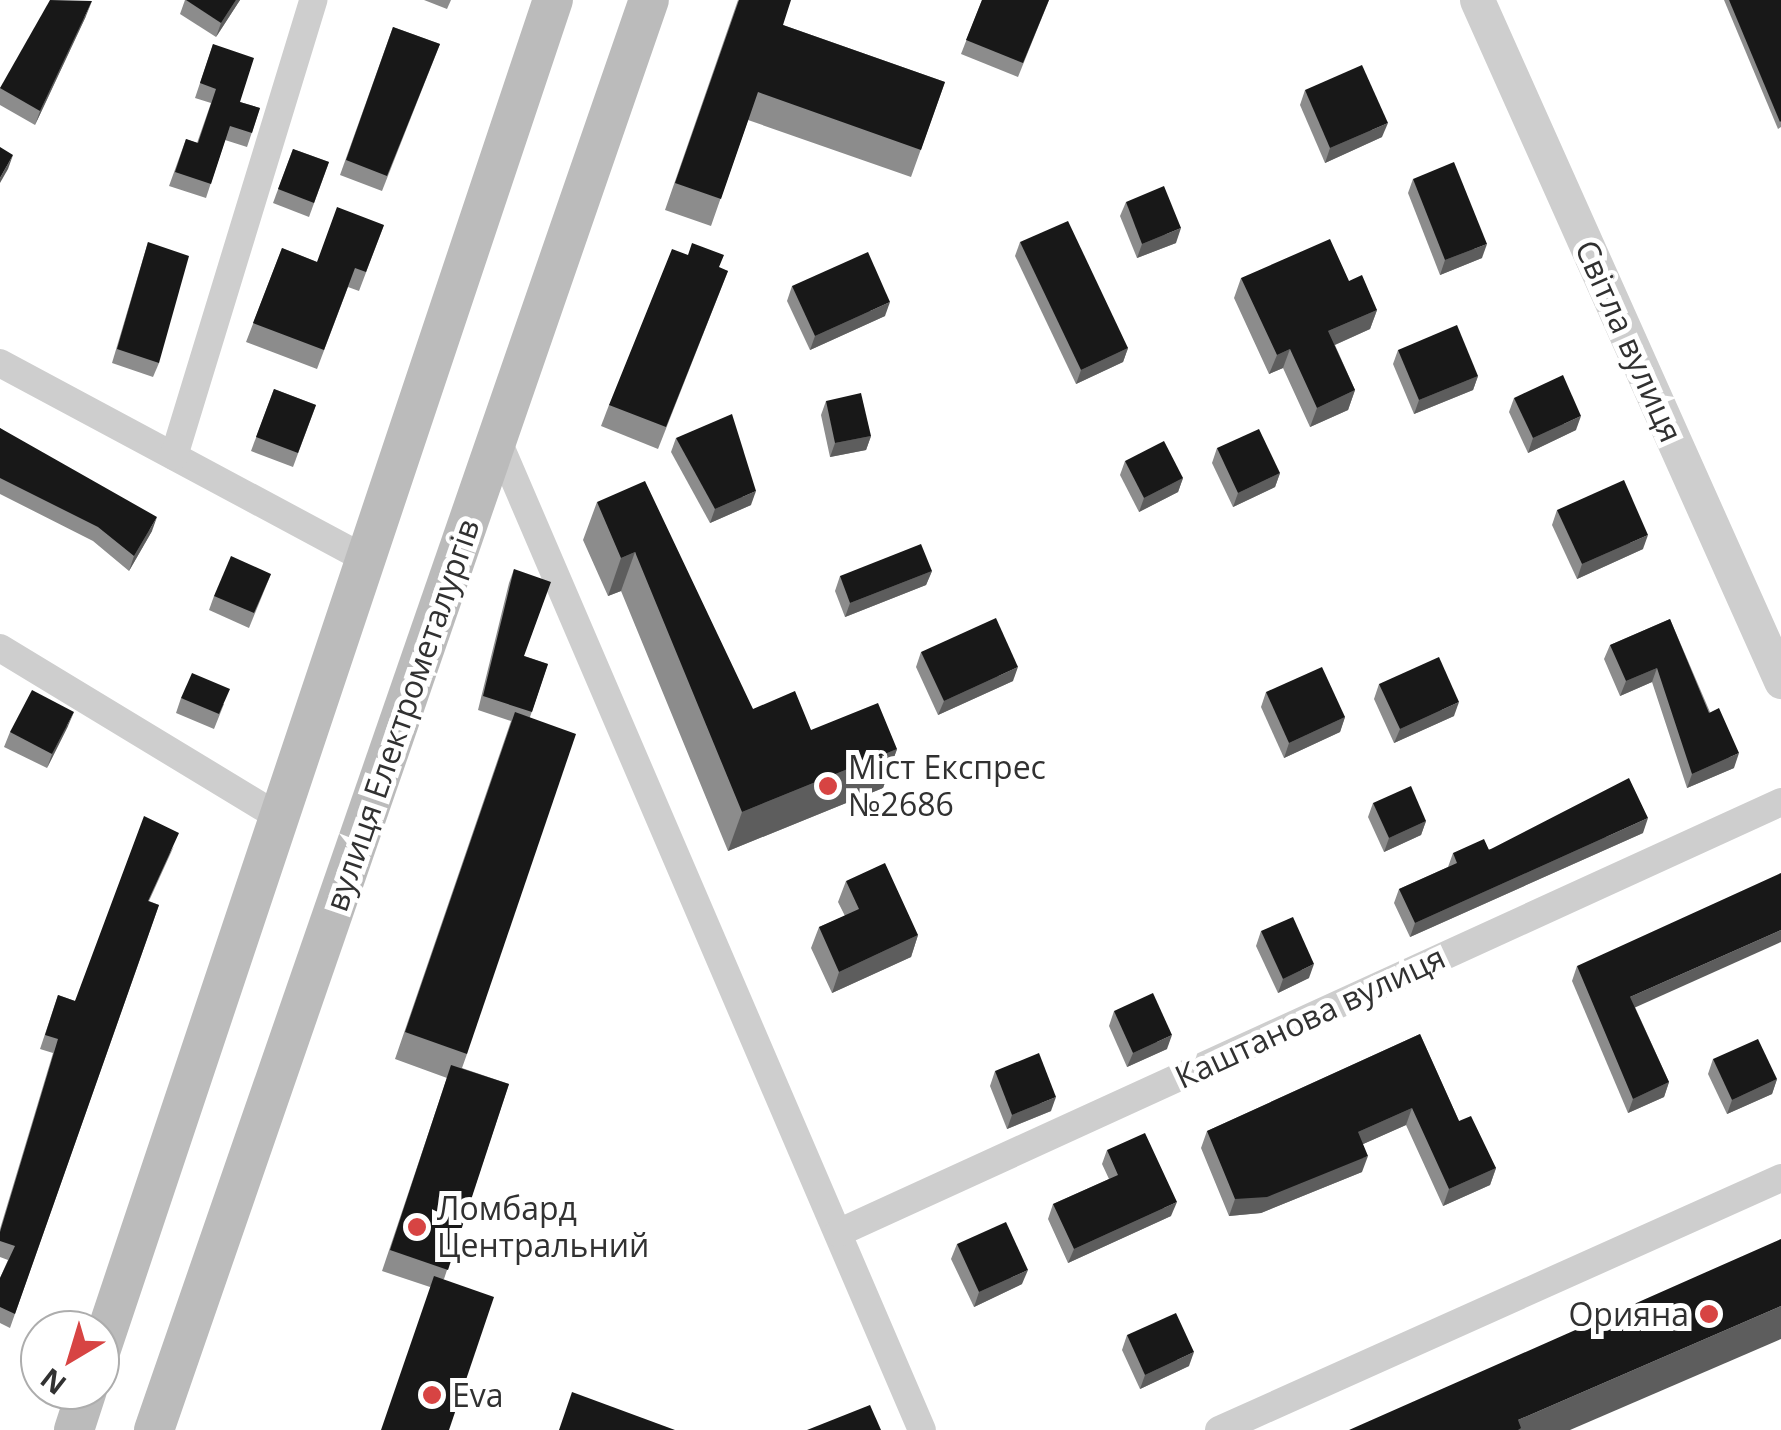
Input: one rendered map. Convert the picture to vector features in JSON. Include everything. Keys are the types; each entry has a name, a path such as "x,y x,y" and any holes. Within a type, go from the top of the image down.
{"main road":[{"path":"114,1310 554,0"},
{"name":"вулиця Електрометалургів","path":"154,1430 649,0"}],"street":[{"path":"174,456 313,0"},
{"name":"Світла вулиця","path":"1477,0 1781,681"},
{"path":"0,363 366,559"},
{"path":"497,439 922,1430"},
{"path":"0,648 279,817"},
{"name":"Каштанова вулиця","path":"838,1233 1781,802"},
{"path":"1219,1430 1781,1178"}],"building":[{"path":"50,0 92,1 40,111 0,88"},
{"path":"186,0 236,0 221,23"},
{"path":"739,0 791,0 783,25 945,82 921,150 758,92 721,199 675,183"},
{"path":"982,0 1049,0 1023,63 966,40"},
{"path":"1729,0 1781,0 1780,122"},
{"path":"393,27 440,44 387,176 346,160"},
{"path":"213,44 254,58 240,102 260,108 252,133 230,126 211,184 175,172 186,139 198,143 216,89 200,83"},
{"path":"1362,65 1388,123 1330,148 1305,90"},
{"path":"0,147 13,155 0,178"},
{"path":"293,149 329,162 314,203 278,189"},
{"path":"1454,162 1487,244 1445,260 1413,179"},
{"path":"1164,186 1181,228 1142,244 1126,202"},
{"path":"337,207 384,225 366,272 355,268 324,350 253,323 282,248 317,262"},
{"path":"1068,221 1128,348 1081,370 1020,242"},
{"path":"1330,239 1349,281 1362,275 1377,310 1328,331 1355,390 1317,408 1290,349 1277,355 1241,278"},
{"path":"148,242 189,256 159,363 117,349"},
{"path":"692,243 724,255 719,267 728,271 666,427 609,405 672,249 688,255"},
{"path":"868,252 890,302 815,336 792,286"},
{"path":"1457,325 1478,376 1419,400 1398,350"},
{"path":"1563,375 1581,416 1533,438 1514,398"},
{"path":"274,389 316,405 298,453 256,437"},
{"path":"861,393 871,436 835,443 826,401"},
{"path":"732,414 756,491 715,509 676,438"},
{"path":"0,428 157,517 134,556 98,527 0,478"},
{"path":"1259,429 1280,473 1238,493 1217,448"},
{"path":"1164,441 1183,478 1144,498 1125,461"},
{"path":"1624,480 1648,535 1582,564 1557,510"},
{"path":"645,481 753,709 795,691 811,730 878,703 897,749 742,812 635,552 621,558 597,502"},
{"path":"921,544 932,571 850,603 840,576"},
{"path":"231,556 271,574 254,613 214,596"},
{"path":"514,569 551,582 524,656 548,664 532,712 483,696"},
{"path":"996,618 1018,667 944,701 921,652"},
{"path":"1670,619 1709,713 1719,708 1739,753 1692,774 1657,668 1626,681 1610,645"},
{"path":"1439,657 1459,702 1400,729 1379,684"},
{"path":"1322,667 1345,717 1289,743 1266,692"},
{"path":"192,673 230,689 219,714 181,698"},
{"path":"32,690 74,712 52,754 10,732"},
{"path":"515,712 576,734 467,1054 405,1032"},
{"path":"1629,778 1648,818 1415,923 1399,889 1457,863 1453,853 1484,839 1489,850"},
{"path":"1411,786 1426,821 1389,838 1373,803"},
{"path":"144,816 179,833 148,901 159,905 15,1314 0,1307 0,1278 15,1246 0,1241 0,1232 58,1039 45,1035 58,995 75,1001"},
{"path":"885,863 918,935 839,972 819,927 859,909 846,881"},
{"path":"1781,873 1781,930 1630,997 1669,1082 1633,1099 1577,966"},
{"path":"1293,917 1314,964 1283,979 1261,931"},
{"path":"1153,993 1172,1035 1133,1053 1114,1011"},
{"path":"1420,1034 1459,1121 1471,1116 1496,1168 1449,1189 1412,1108 1358,1132 1368,1156 1267,1197 1235,1199 1207,1131"},
{"path":"1758,1039 1777,1079 1732,1100 1713,1059"},
{"path":"1039,1053 1056,1097 1012,1115 995,1071"},
{"path":"451,1065 509,1084 448,1270 390,1250"},
{"path":"1145,1133 1177,1202 1074,1249 1053,1204 1118,1175 1107,1150"},
{"path":"1006,1222 1028,1270 979,1292 957,1244"},
{"path":"1781,1239 1781,1306 1518,1420 1518,1430 1349,1430"},
{"path":"434,1276 494,1297 449,1430 381,1430"},
{"path":"1176,1313 1194,1352 1145,1375 1127,1335"},
{"path":"572,1392 675,1430 559,1430"},
{"path":"870,1405 881,1430 807,1430"}],"place":[{"name":"Міст Експрес №2686","path":"828,786"},
{"name":"Ломбард Центральний","path":"417,1227"},
{"name":"Орияна","path":"1709,1314"},
{"name":"Eva","path":"432,1395"}]}
